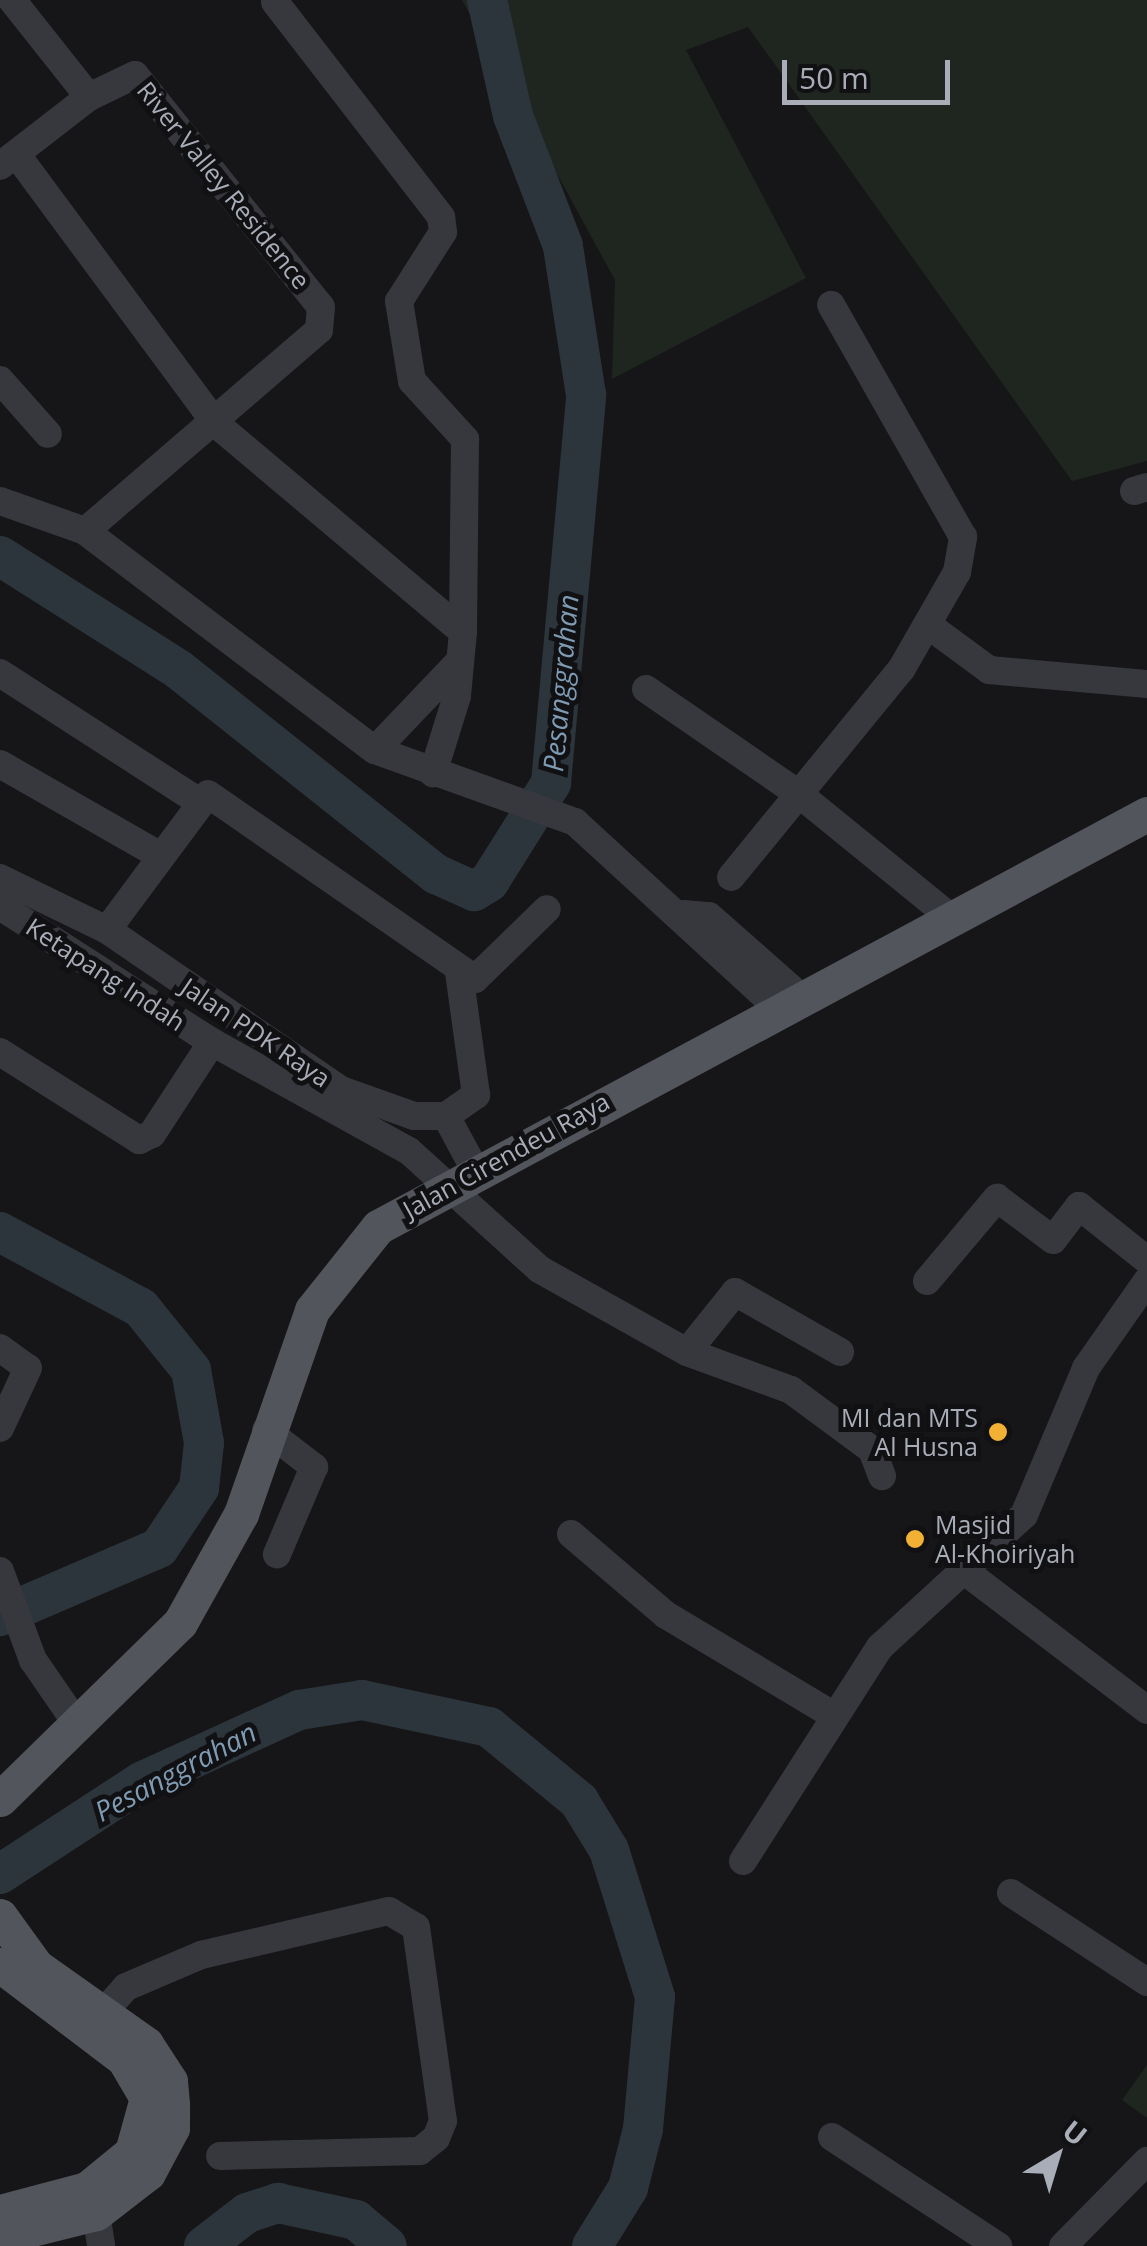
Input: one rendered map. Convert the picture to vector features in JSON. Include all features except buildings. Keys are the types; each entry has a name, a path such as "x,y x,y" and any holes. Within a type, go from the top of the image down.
{"main road":[{"name":"Jalan Cirendeu Raya","path":"0,1799 180,1623 241,1514 266,1430 312,1310 344,1263 378,1227 474,1168 955,921 1147,814"},
{"path":"0,1916 36,1966 94,2022 142,2078 146,2124 132,2152 87,2188 42,2219 0,2237"},
{"path":"0,1965 161,2064 172,2104 172,2128 148,2173 99,2229 0,2212"}],"street":[{"path":"12,0 89,97"},
{"path":"275,2 438,208 442,232 399,301 412,381 465,439 464,632 443,777"},
{"name":"River Valley Residence","path":"8,160 89,97 128,74 142,80 320,307 319,330 85,531"},
{"path":"8,160 214,423 464,632"},
{"path":"731,877 928,624 963,537 831,305"},
{"path":"0,380 48,434"},
{"path":"0,500 85,531 376,750 575,822 684,914 709,916 791,1004"},
{"path":"928,624 989,670 1147,684"},
{"path":"376,750 457,664"},
{"path":"0,673 196,800"},
{"path":"646,689 799,794 955,921"},
{"path":"0,764 157,854"},
{"path":"107,930 196,800 208,794 459,973 484,974 547,909"},
{"name":"Jalan PDK Raya","path":"0,878 107,930 341,1090 414,1116 446,1116"},
{"name":"Ketapang Indah","path":"0,906 212,1042 409,1152 442,1186 539,1269 687,1352 791,1390 872,1450 882,1476"},
{"path":"459,973 476,1095 446,1116 474,1168"},
{"name":"Ketapang Indah","path":"0,1052 140,1140 152,1134 212,1042"},
{"path":"928,1281 997,1198 1052,1240 1079,1206 1147,1260"},
{"path":"743,1861 812,1764 833,1715 880,1647 966,1572 1043,1486 1086,1368 1147,1281"},
{"path":"687,1352 734,1292 755,1295 840,1352"},
{"path":"0,1348 28,1368 0,1428"},
{"path":"266,1430 314,1467 278,1554"},
{"path":"571,1534 666,1615 833,1715"},
{"path":"966,1572 1144,1701"},
{"path":"4,1578 32,1660 77,1724"},
{"path":"1011,1893 1147,1982"},
{"path":"94,2022 150,1973 201,1955 389,1911 416,1927 443,2121 436,2138 420,2150 220,2156"},
{"path":"832,2138 998,2246"},
{"path":"1063,2246 1147,2162"}],"shaded area":[{"path":"462,0 1147,0 1147,461 1072,481 748,27 686,50 806,278 612,379 615,280"},
{"path":"1147,2065 1147,2118 1122,2100"}],"waterway":[{"name":"Pesanggrahan","path":"0,556 178,669 436,874 474,891 489,882 551,783 586,395 563,246 513,116 487,0"},
{"name":"Pesanggrahan","path":"0,1232 141,1308 191,1370 204,1443 199,1488 159,1548 0,1616"},
{"name":"Pesanggrahan","path":"0,1874 141,1782 299,1710 362,1700 489,1727 579,1801 609,1850 655,1997 643,2129 628,2188 592,2246"},
{"name":"Pesanggrahan","path":"204,2246 247,2213 278,2203 356,2220 387,2246"}],"place":[{"name":"MI dan MTS Al Husna","path":"998,1432"},
{"name":"Masjid Al-Khoiriyah","path":"915,1539"}]}
